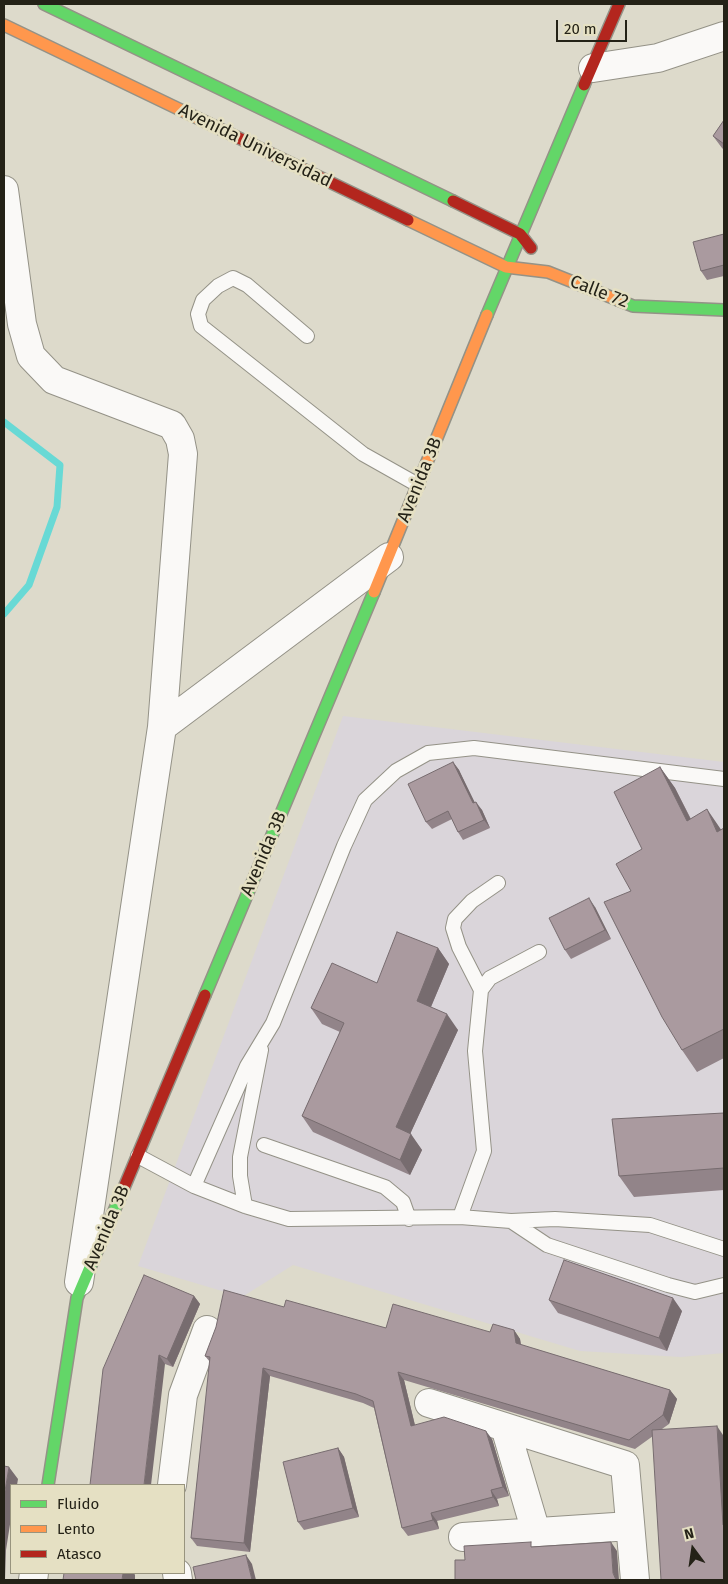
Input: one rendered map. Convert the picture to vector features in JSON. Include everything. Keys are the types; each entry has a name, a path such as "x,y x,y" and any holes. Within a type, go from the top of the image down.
{"street":[{"path":"44,4 520,234 548,272"},
{"name":"Avenida 3B","path":"48,1484 77,1298 389,556 506,267 619,4"},
{"name":"Avenida Universidad","path":"4,25 506,267"},
{"path":"593,68 658,58 724,36"},
{"path":"4,190 22,324 31,356 54,380 172,424 180,439 183,454 162,727 77,1298"},
{"name":"Calle 72","path":"506,267 548,272 633,306 724,310"},
{"path":"162,727 389,556"},
{"path":"172,1484 184,1395 207,1330"},
{"path":"429,1403 626,1465 635,1580"},
{"path":"505,1427 536,1532"},
{"path":"463,1537 630,1526"}],"lane":[{"path":"307,336 247,285 233,278 218,286 202,300 198,314 201,326 363,454 418,485"},
{"path":"194,1186 231,1099 247,1066 273,1023 344,846 365,800 396,771 428,753 474,748 724,779"},
{"path":"481,990 459,946 453,928 455,919 472,901 498,883"},
{"path":"460,1217 484,1151 475,1051 481,990 490,978 539,952"},
{"path":"245,1206 240,1176 240,1158 263,1039"},
{"path":"264,1145 385,1187 403,1202 409,1219"},
{"path":"138,1156 194,1186 245,1206 289,1219 460,1217 510,1222 555,1219 650,1225 724,1249"},
{"path":"510,1222 547,1246 668,1285 695,1292 724,1285"}],"shaded area":[{"path":"343,716 724,762 724,1353 681,1357 580,1351 293,1265 242,1297 138,1266"}],"building":[{"path":"724,120 724,144 713,136"},
{"path":"724,234 724,265 701,271 693,242"},
{"path":"453,762 473,803 476,802 484,820 458,832 448,811 426,822 408,784"},
{"path":"660,767 687,821 707,809 717,832 724,828 724,1029 682,1050 662,1017 604,902 631,891 616,864 642,849 614,792"},
{"path":"589,898 605,930 565,950 549,918"},
{"path":"397,932 438,948 417,1001 447,1014 396,1127 411,1134 400,1160 302,1116 344,1023 311,1008 332,963 377,983"},
{"path":"724,1113 724,1168 619,1176 612,1119"},
{"path":"564,1260 673,1298 659,1338 549,1300"},
{"path":"144,1275 194,1296 167,1359 159,1355 144,1484 90,1484 103,1369"},
{"path":"224,1290 284,1307 286,1300 386,1328 393,1304 490,1332 493,1324 514,1330 516,1343 670,1390 663,1415 629,1440 398,1372 411,1426 444,1417 486,1431 503,1487 491,1490 493,1497 431,1513 433,1520 402,1528 373,1401 356,1394 263,1368 244,1543 191,1538 210,1357 205,1356 216,1327"},
{"path":"717,1426 724,1525 724,1580 661,1580 652,1430"},
{"path":"338,1448 353,1508 298,1522 283,1462"},
{"path":"4,1466 9,1467 4,1497"},
{"path":"531,1542 531,1547 611,1542 613,1573 616,1580 455,1580 455,1560 465,1560 464,1546"},
{"path":"246,1555 252,1580 196,1580 193,1567"},
{"path":"64,1574 123,1574 122,1580 63,1580"}],"waterway":[{"path":"4,422 60,465 57,507 29,585 4,614"}],"traffic: fast":[{"path":"44,4 453,201"},
{"path":"487,315 584,85"},
{"path":"618,300 633,306 724,310"},
{"path":"205,995 374,592"},
{"path":"48,1484 77,1298 123,1190"}],"traffic: slow":[{"path":"4,25 214,126"},
{"path":"408,220 506,267 548,272 618,300"},
{"path":"374,592 487,315"}],"traffic: jam":[{"path":"584,85 619,4"},
{"path":"214,126 408,220"},
{"path":"453,201 520,234 531,248"},
{"path":"123,1190 205,995"}]}
